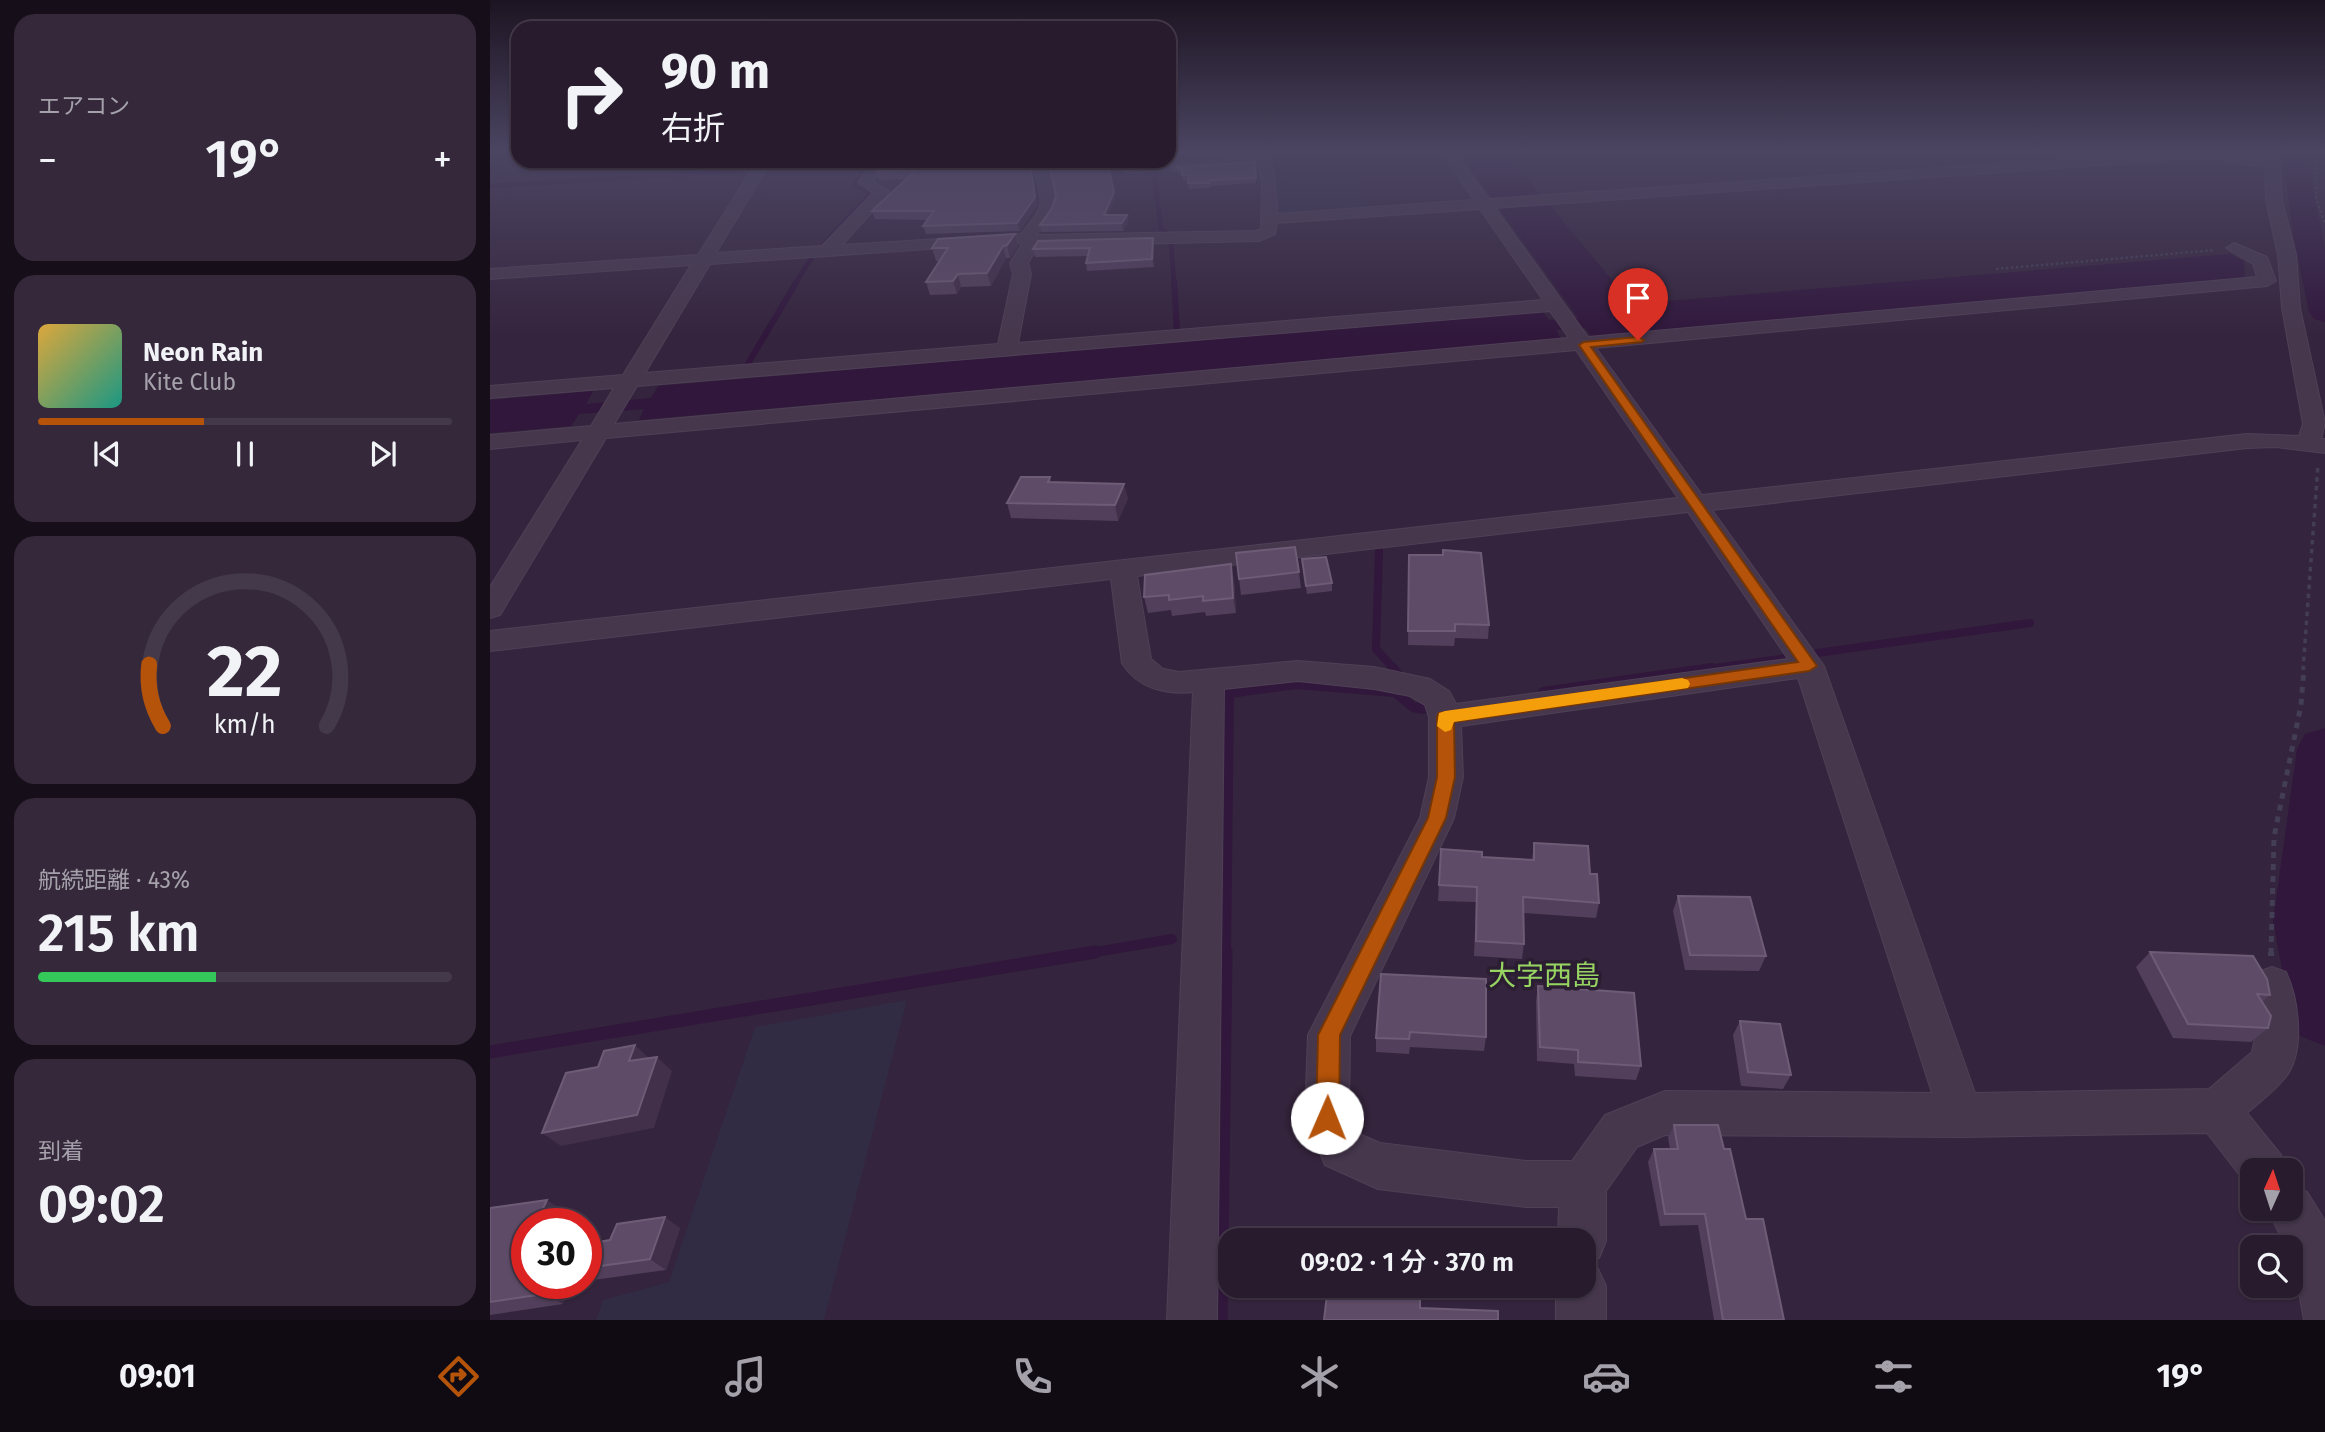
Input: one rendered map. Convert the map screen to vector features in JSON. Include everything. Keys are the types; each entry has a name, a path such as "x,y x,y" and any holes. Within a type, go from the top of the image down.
{"street":[{"path":"490,609 731,214"},
{"path":"828,250 862,214"},
{"path":"1007,350 1022,274 1019,262 1045,214"},
{"path":"490,274 1030,239 1049,242 1259,236 1269,231 1269,214"},
{"path":"1269,219 1346,214"},
{"path":"1491,214 1809,666 1961,1115"},
{"path":"490,641 2247,441 2318,445 2291,308 2287,255 2277,214"},
{"path":"2234,248 2287,255"},
{"path":"490,442 612,406 1007,350 1569,324 2267,281 2262,261 2234,248"},
{"path":"490,392 612,406 1569,324"},
{"path":"1123,570 1137,663 1154,678 1179,683 1298,671 1374,678 1419,687 1437,699 1445,717 1446,777 1437,818 1329,1035 1327,1118 1341,1149 1378,1166 1525,1184 1583,1184"},
{"path":"1445,717 1809,666"},
{"path":"1192,1320 1209,680"},
{"path":"1582,1228 1583,1184 1621,1130 1665,1113 1961,1115 2217,1111 2271,1063 2279,1023 2272,985"},
{"path":"2217,1111 2255,1158"},
{"path":"2298,1222 2312,1244 2325,1311"},
{"path":"1581,1298 1581,1320"}],"path":[{"path":"1996,269 2234,248"},
{"path":"2272,985 2274,837 2301,705 2318,445"}],"shaded area":[{"path":"1503,214 1556,214 1632,304 2230,254 2244,261 2245,279 1592,337 1585,328 1556,330 1561,339 639,420 644,409 579,414 571,426 490,433 490,400 593,391 586,404 651,398 658,386 1542,311 1549,320 1578,318"},
{"path":"907,1000 824,1320 596,1320 603,1300 669,1282 755,1027"}],"building":[{"path":"932,214 1024,214 1017,223 923,226"},
{"path":"1048,214 1127,215 1122,223 1040,225"},
{"path":"1015,234 1007,245 1003,246 987,273 958,274 953,281 926,282 948,248 932,248 938,239"},
{"path":"1153,238 1152,259 1086,263 1090,248 1033,249 1038,241"},
{"path":"1021,477 1050,477 1048,482 1124,484 1115,505 1007,503"},
{"path":"1295,547 1299,572 1239,579 1236,553"},
{"path":"1443,550 1481,553 1489,625 1455,624 1455,631 1408,631 1409,555 1443,555"},
{"path":"1326,557 1332,583 1306,586 1302,559"},
{"path":"1231,564 1233,598 1203,601 1203,596 1169,600 1169,595 1144,597 1145,575"},
{"path":"1534,843 1588,846 1590,874 1597,874 1599,903 1523,897 1524,944 1476,941 1477,887 1439,885 1441,849 1482,852 1482,857 1534,860"},
{"path":"1678,896 1750,897 1766,956 1690,955"},
{"path":"2150,952 2253,956 2267,979 2270,995 2257,994 2271,1016 2268,1028 2188,1024"},
{"path":"1381,974 1486,979 1486,1037 1410,1032 1409,1039 1376,1038"},
{"path":"1538,986 1634,993 1641,1066 1578,1062 1578,1050 1540,1047"},
{"path":"1740,1021 1780,1024 1791,1075 1748,1072"},
{"path":"635,1045 629,1061 657,1057 637,1115 542,1133 566,1073 598,1067 604,1051"},
{"path":"1674,1125 1718,1125 1724,1149 1730,1149 1746,1219 1763,1219 1784,1320 1723,1320 1705,1214 1665,1214 1654,1149 1678,1149"},
{"path":"547,1200 543,1208 511,1208 511,1299 490,1302 490,1208"},
{"path":"665,1217 650,1259 602,1266 602,1241 610,1240 617,1224"},
{"path":"1327,1298 1420,1298 1420,1308 1498,1311 1498,1320 1324,1320"}],"waterway":[{"path":"820,248 852,214"},
{"path":"1159,214 1161,229 1171,236"},
{"path":"2304,214 2325,312"},
{"path":"1171,242 1174,283"},
{"path":"796,283 813,255"},
{"path":"746,367 797,281"},
{"path":"1174,281 1177,331"},
{"path":"1379,551 1376,649 1395,670"},
{"path":"1817,653 2030,623"},
{"path":"1700,670 1787,658"},
{"path":"1393,668 1398,674"},
{"path":"1543,692 1712,668"},
{"path":"1226,954 1229,693 1296,684 1395,692 1413,707 1424,709"},
{"path":"2325,749 2305,921 2325,1013"},
{"path":"1084,954 1172,939"},
{"path":"490,1052 1095,952"},
{"path":"1221,1320 1226,952"}],"slow traffic":[{"path":"1445,726 1445,717 1682,684"}],"district":[{"name":"大字西島","path":"1544,975"}],"route":[{"path":"1327,1118 1329,1035 1437,818 1446,777 1445,717 1809,666 1584,345 1638,340"}]}
